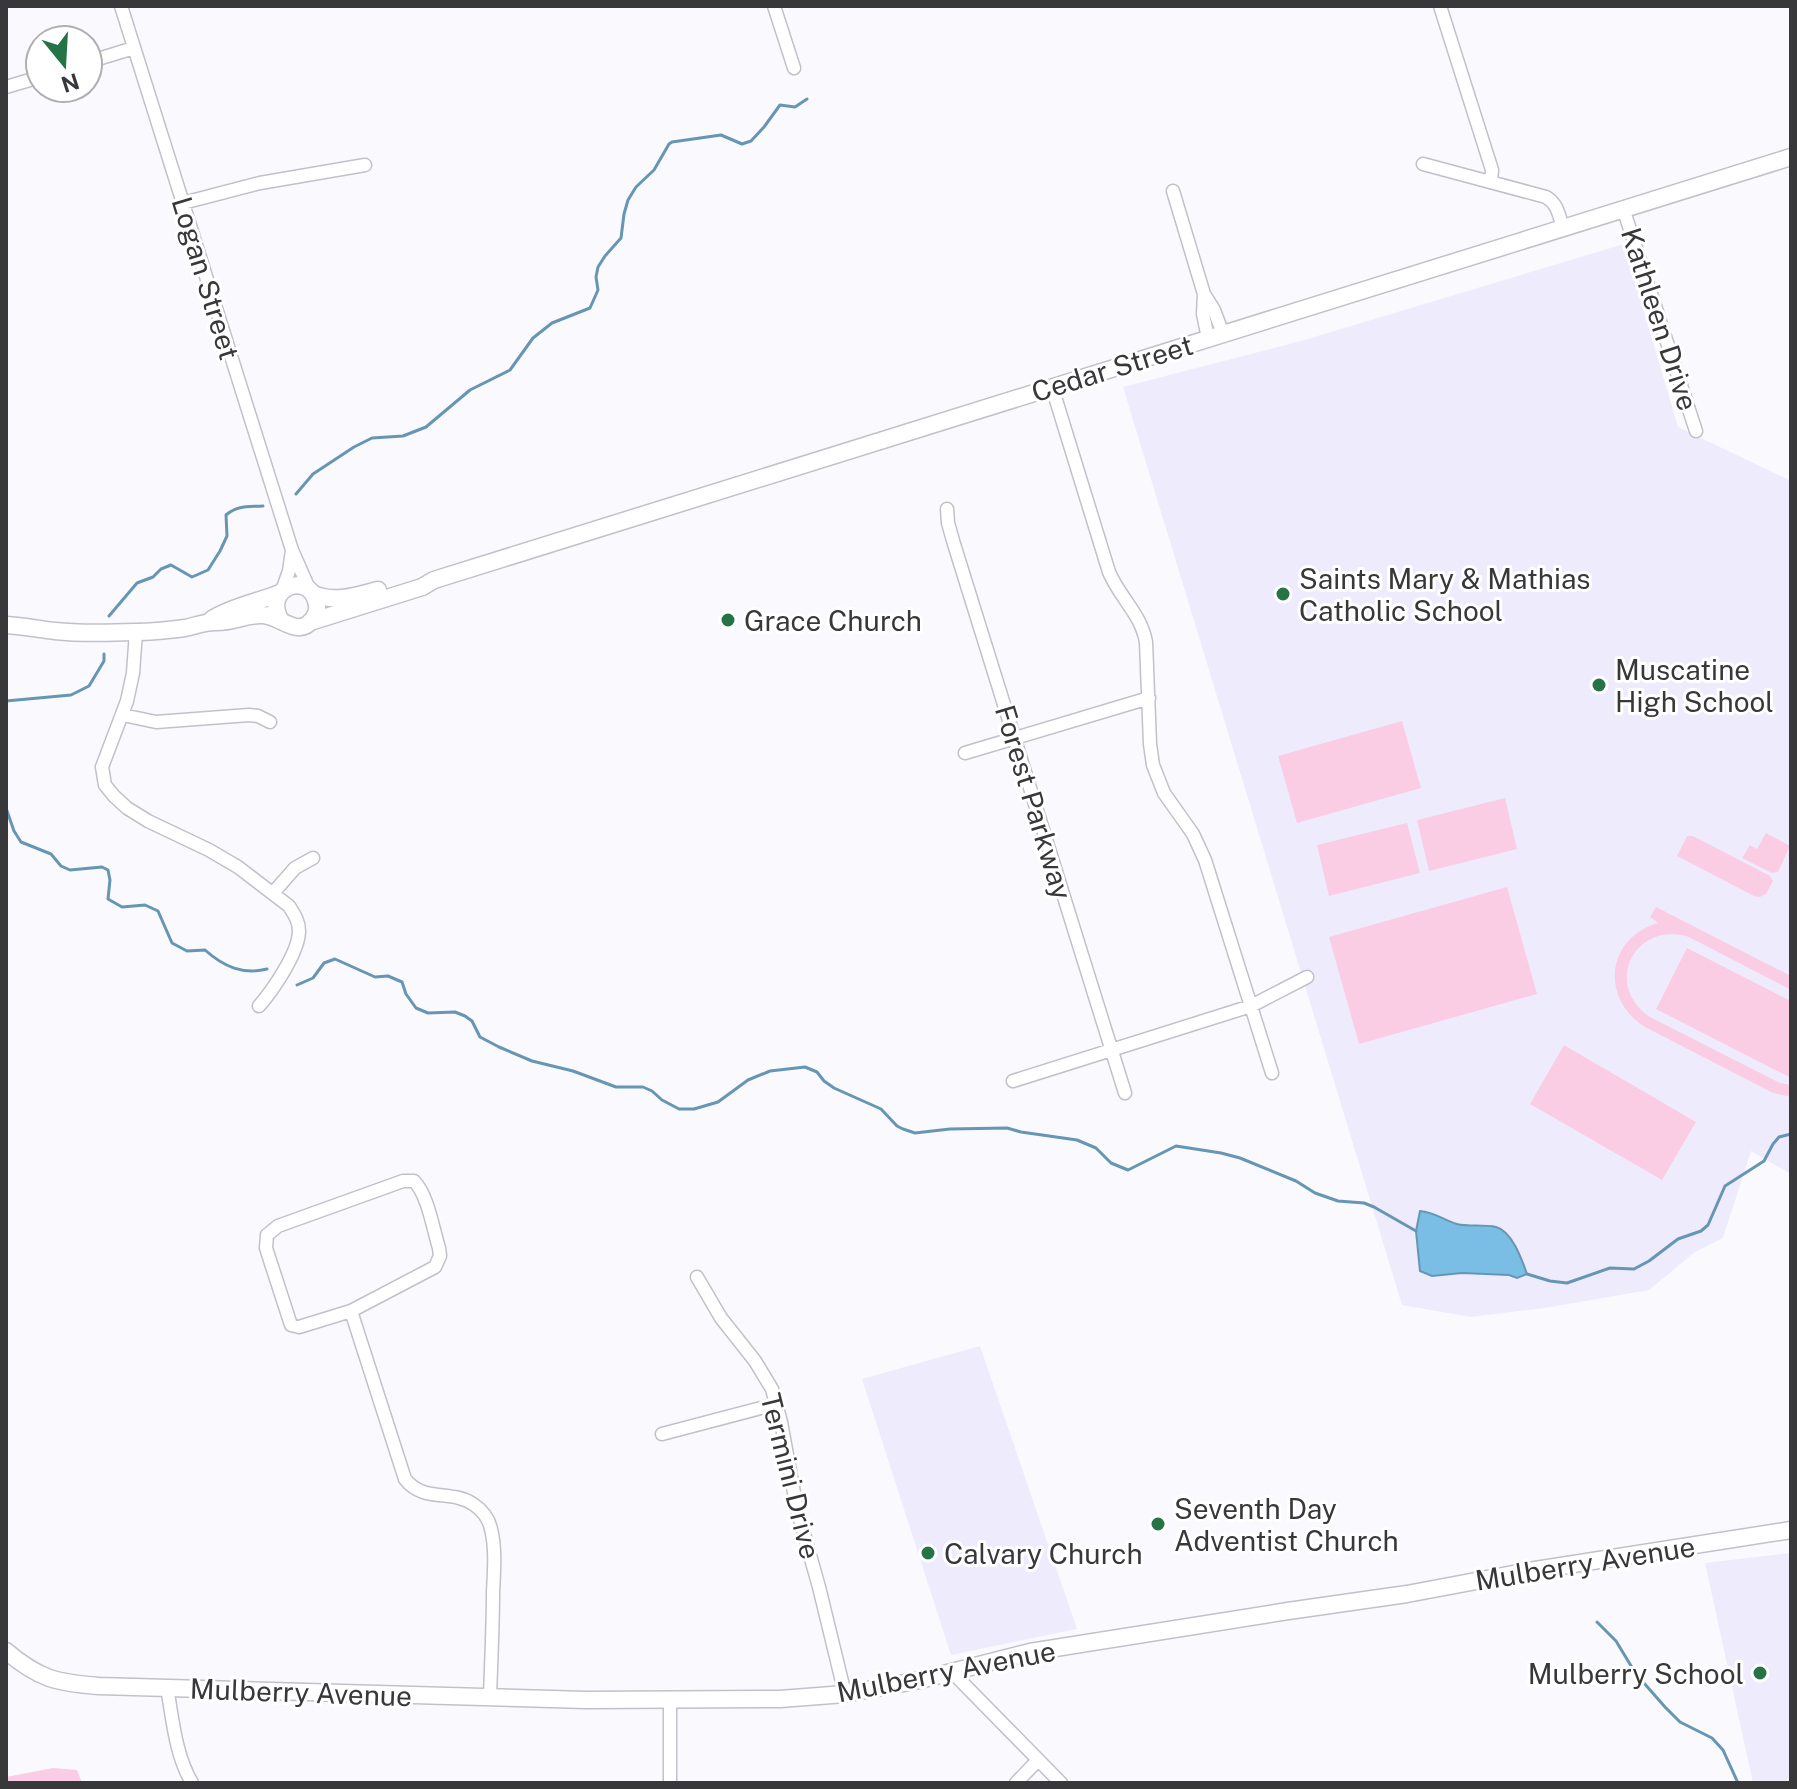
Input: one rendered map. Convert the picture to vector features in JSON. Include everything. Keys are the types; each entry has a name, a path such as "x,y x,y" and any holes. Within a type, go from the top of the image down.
{"main road":[{"name":"Cedar Street","path":"310,622 422,587 434,580 1791,157"},
{"name":"Cedar Street","path":"312,592 325,599 343,599 420,578 434,580"},
{"path":"6,625 56,631 136,632 183,628 208,622 226,623 261,615 298,627 310,622 317,612 317,605 312,592 293,586 253,604 224,612 208,622"},
{"path":"280,619 275,607 281,592"},
{"name":"Mulberry Avenue","path":"6,1651 33,1671 63,1683 99,1686 490,1698 794,1698 871,1691 1030,1652 1407,1594 1791,1530"}],"street":[{"name":"Logan Street","path":"121,6 292,550 312,592"},
{"path":"774,6 794,68"},
{"path":"1440,6 1492,170 1491,182"},
{"path":"104,57 134,48"},
{"path":"1423,164 1546,197 1557,208 1563,228"},
{"path":"183,203 260,183 365,165"},
{"path":"1173,191 1204,294 1203,314 1216,336"},
{"name":"Kathleen Drive","path":"1623,208 1696,431"},
{"path":"1052,387 1109,572 1144,628 1150,744 1157,778 1200,846 1272,1073"},
{"name":"Forest Parkway","path":"947,509 954,544 1125,1093"},
{"path":"281,592 289,571 292,550"},
{"path":"136,632 133,673 123,715 102,767 105,785 127,808 148,821 238,867 295,914 299,931 295,947 277,983 259,1006"},
{"path":"965,753 1149,698"},
{"path":"123,715 156,722 237,715 258,716 270,722"},
{"path":"273,893 295,868 313,858"},
{"path":"1013,1081 1251,1006 1307,977"},
{"path":"403,1181 414,1181 423,1195 439,1248 438,1262 429,1272 351,1311 299,1327 291,1325 266,1248 267,1235 278,1226 403,1181"},
{"name":"Termini Drive","path":"697,1277 721,1318 772,1389 797,1509 845,1694"},
{"path":"351,1311 405,1479 422,1493 469,1501 488,1519 494,1562 490,1698"},
{"path":"662,1434 776,1404"},
{"path":"952,1672 1061,1783"},
{"path":"167,1688 183,1768 192,1783"},
{"path":"670,1699 670,1783"},
{"path":"1016,1783 1038,1760"},
{"path":"179,1783 183,1768"}],"shaded area":[{"name":"Muscatine High School","path":"1624,244 1678,427 1791,481 1791,1174 1751,1151 1723,1238 1695,1252 1649,1290 1471,1317 1402,1305 1123,387 1301,341"},
{"path":"1402,721 1421,788 1297,823 1278,756"},
{"path":"1505,798 1517,849 1429,871 1417,820"},
{"path":"1407,823 1420,873 1329,896 1317,845"},
{"path":"1766,833 1790,846 1778,872 1772,873 1742,858 1750,845 1757,849"},
{"path":"1687,836 1693,836 1770,876 1773,881 1766,894 1754,896 1677,856"},
{"path":"1507,887 1537,994 1359,1044 1329,937"},
{"path":"1656,907 1791,976 1791,990 1689,937 1670,934 1653,938 1640,946 1631,959 1627,973 1628,989 1636,1004 1650,1017 1780,1083 1791,1085 1791,1097 1773,1093 1645,1027 1621,1001 1615,970 1619,955 1641,931 1658,923 1650,917"},
{"path":"1687,948 1791,1001 1791,1078 1656,1009"},
{"path":"1564,1045 1696,1122 1662,1180 1530,1104"},
{"path":"980,1346 1077,1629 951,1655 862,1379"},
{"name":"Mulberry School","path":"1791,1553 1791,1783 1753,1783 1705,1563"},
{"path":"53,1768 77,1770 82,1783 6,1783 6,1777"}],"water":[{"path":"1420,1211 1457,1224 1491,1226 1502,1230 1516,1247 1527,1274 1517,1278 1462,1273 1432,1276 1420,1271 1416,1231"}],"waterway":[{"path":"296,494 313,474 354,447 372,438 403,436 426,427 470,390 510,370 533,338 552,323 590,308 598,290 598,267 621,238 628,200 636,187 654,170 669,144 721,135 742,144 751,141 780,105 795,107 807,99"},
{"path":"109,616 137,583 153,577 161,569 171,565 192,577 208,570 227,536 226,515 239,508 263,506"},
{"path":"6,701 71,695 89,686 104,661 104,654"},
{"path":"6,808 21,842 51,854 61,866 70,870 102,867 108,870 108,899 122,907 145,905 158,911 172,943 187,951 205,950 234,968 250,971 267,969"},
{"path":"297,985 313,978 324,963 335,959 375,977 388,976 402,982 416,1008 428,1013 455,1012 465,1016 472,1021 480,1037 499,1047 532,1061 573,1071 616,1087 643,1087 679,1109 694,1109 718,1102 748,1080 770,1071 805,1067 817,1072 834,1088 881,1109 897,1126 915,1133 1007,1128 1077,1140 1096,1148 1111,1163 1128,1170 1176,1146 1221,1153 1296,1181 1315,1193 1338,1201 1364,1203 1416,1231"},
{"path":"1527,1274 1567,1283 1610,1268 1634,1269 1678,1239 1701,1231 1708,1225 1725,1186 1764,1161 1779,1137 1791,1134"},
{"path":"1597,1622 1616,1641 1636,1674 1665,1707 1680,1722 1712,1738 1723,1750 1738,1783"}],"place":[{"name":"Saints Mary & Mathias Catholic School","path":"1283,594"},
{"name":"Grace Church","path":"728,620"},
{"name":"Muscatine High School","path":"1599,685"},
{"name":"Seventh Day Adventist Church","path":"1158,1524"},
{"name":"Calvary Church","path":"928,1553"},
{"name":"Mulberry School","path":"1760,1673"}]}
